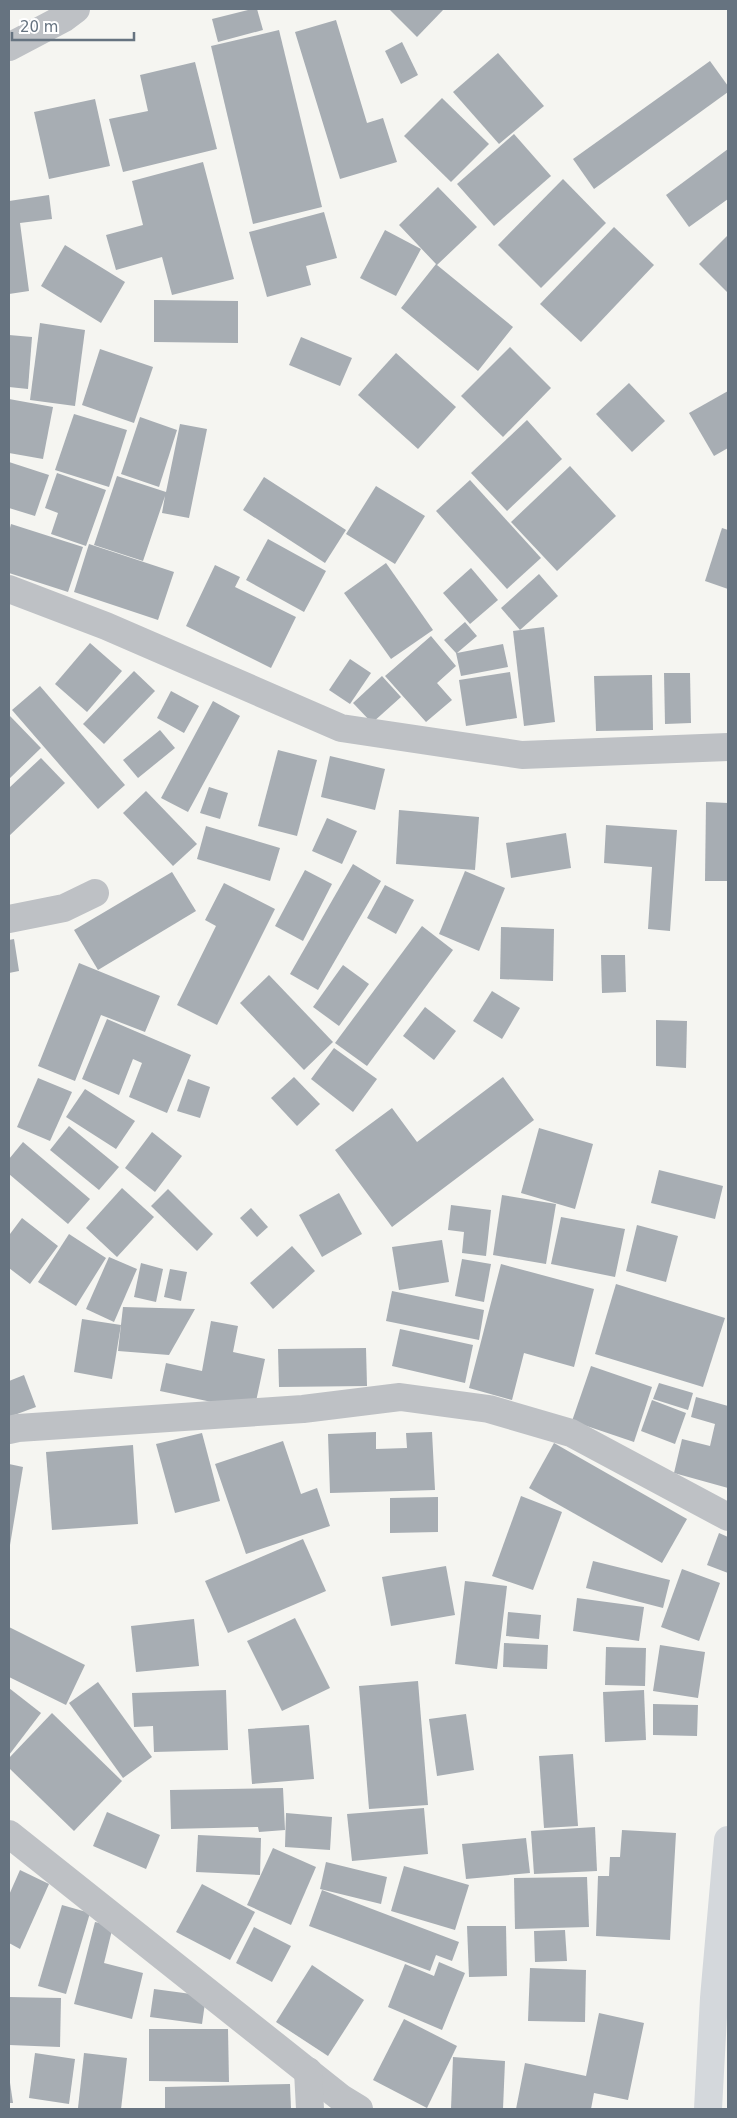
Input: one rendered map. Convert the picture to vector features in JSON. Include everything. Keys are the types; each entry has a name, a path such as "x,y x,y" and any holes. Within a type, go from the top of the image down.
{"main road":[{"path":"708,2109 714,1998 728,1840"}],"street":[{"path":"9,46 65,12"},
{"path":"9,589 106,626 340,728 522,755 728,747"},
{"path":"9,919 64,908 95,893"},
{"path":"9,1430 146,1419 303,1410 400,1397 489,1409 571,1433 728,1517"},
{"path":"9,1834 341,2098 359,2109"},
{"path":"308,2071 310,2109"}],"building":[{"path":"257,9 263,30 218,42 212,19"},
{"path":"389,9 444,9 417,37"},
{"path":"336,20 367,123 383,118 397,162 340,179 295,32"},
{"path":"279,30 322,207 253,224 211,46"},
{"path":"402,42 418,75 401,84 385,51"},
{"path":"498,53 544,106 499,144 453,92"},
{"path":"710,61 728,86 728,92 594,189 573,159"},
{"path":"195,62 217,149 123,172 109,119 148,111 140,75"},
{"path":"442,98 489,144 451,182 404,136"},
{"path":"95,99 110,166 49,179 34,112"},
{"path":"514,134 551,176 494,226 457,184"},
{"path":"728,149 728,199 689,227 666,195"},
{"path":"203,162 234,279 172,295 162,257 116,270 106,235 143,225 132,181"},
{"path":"563,179 606,223 541,288 498,245"},
{"path":"438,187 477,227 437,265 513,327 478,371 401,308 436,264 399,225"},
{"path":"49,195 52,219 20,223 29,291 9,294 9,201"},
{"path":"324,212 337,258 306,266 311,285 267,297 249,232"},
{"path":"614,227 654,265 581,342 540,304"},
{"path":"385,230 421,249 396,296 360,278"},
{"path":"728,235 728,293 699,264"},
{"path":"65,245 125,282 101,323 41,286"},
{"path":"154,300 238,301 238,343 154,342"},
{"path":"40,323 85,330 75,406 30,400"},
{"path":"9,335 32,337 28,389 9,387"},
{"path":"301,337 352,358 340,386 289,365"},
{"path":"510,347 551,388 503,437 461,396"},
{"path":"100,349 153,367 134,423 82,405"},
{"path":"396,353 456,407 418,449 358,395"},
{"path":"629,383 665,421 632,452 596,414"},
{"path":"728,391 728,448 714,456 689,413"},
{"path":"9,399 53,407 43,459 9,453"},
{"path":"74,414 127,430 109,487 55,470"},
{"path":"140,417 177,430 159,487 121,474"},
{"path":"527,420 562,459 507,511 471,473"},
{"path":"180,424 207,429 189,518 162,513 165,496 143,561 94,545 117,476 166,492"},
{"path":"9,462 49,475 35,516 9,508"},
{"path":"570,466 616,516 557,571 511,522"},
{"path":"57,473 106,490 86,546 51,534 58,513 45,508"},
{"path":"264,477 346,530 325,563 243,510"},
{"path":"470,480 541,558 507,589 436,511"},
{"path":"376,486 425,516 395,564 346,534"},
{"path":"11,524 83,547 68,592 9,573 9,532"},
{"path":"722,528 728,530 728,589 705,581"},
{"path":"268,539 326,571 304,612 246,580"},
{"path":"89,544 174,572 158,620 74,592"},
{"path":"386,563 433,630 391,659 344,593"},
{"path":"215,565 240,577 235,587 296,617 271,668 186,626"},
{"path":"471,568 498,600 470,624 443,593"},
{"path":"539,574 558,596 520,630 501,608"},
{"path":"465,622 477,636 457,653 503,644 508,667 461,676 456,653 444,640"},
{"path":"544,627 555,722 524,726 513,631"},
{"path":"431,636 456,666 437,683 452,700 426,722 385,676"},
{"path":"90,643 122,671 87,712 55,684"},
{"path":"350,659 371,673 350,704 329,690"},
{"path":"134,671 155,691 104,744 83,724"},
{"path":"510,672 517,718 466,726 459,680"},
{"path":"664,673 690,673 691,723 665,724"},
{"path":"652,675 653,730 596,731 594,676"},
{"path":"382,676 401,697 372,723 353,703"},
{"path":"40,686 125,785 98,809 12,710"},
{"path":"171,691 199,706 184,733 157,718"},
{"path":"213,701 240,716 188,812 161,798"},
{"path":"9,715 41,748 9,779"},
{"path":"160,730 175,748 138,778 123,760"},
{"path":"278,750 317,760 297,836 258,826"},
{"path":"330,756 385,769 375,810 321,797"},
{"path":"41,758 65,783 9,836 9,788"},
{"path":"209,787 228,793 220,819 200,813"},
{"path":"146,791 197,844 173,866 123,813"},
{"path":"706,802 728,803 728,881 705,881"},
{"path":"399,810 479,817 475,870 396,864"},
{"path":"327,818 357,831 342,864 312,851"},
{"path":"606,825 677,830 670,931 648,929 652,867 604,863"},
{"path":"206,826 280,848 270,881 197,859"},
{"path":"566,833 571,868 511,878 506,843"},
{"path":"353,864 381,881 318,990 290,974"},
{"path":"305,870 332,884 303,941 275,926"},
{"path":"465,871 505,888 479,951 439,934"},
{"path":"172,872 196,911 98,970 74,930"},
{"path":"224,883 275,909 217,1025 177,1005 216,926 205,920"},
{"path":"385,885 414,900 396,934 367,918"},
{"path":"422,926 453,950 367,1066 335,1043"},
{"path":"501,927 554,929 553,981 500,979"},
{"path":"14,939 19,971 9,973 9,940"},
{"path":"601,955 625,955 626,992 602,993"},
{"path":"79,963 160,996 145,1032 101,1015 75,1081 38,1066"},
{"path":"343,965 369,984 339,1026 313,1007"},
{"path":"269,975 333,1042 304,1070 240,1003"},
{"path":"492,991 520,1008 502,1039 473,1021"},
{"path":"425,1007 456,1031 434,1060 403,1036"},
{"path":"107,1019 191,1055 167,1113 129,1097 142,1063 133,1059 119,1095 82,1079"},
{"path":"656,1020 687,1021 686,1068 656,1066"},
{"path":"334,1048 377,1079 353,1112 311,1079"},
{"path":"294,1077 320,1104 297,1126 271,1098"},
{"path":"503,1077 534,1120 392,1227 335,1150 392,1108 417,1142"},
{"path":"38,1078 72,1092 50,1141 17,1127"},
{"path":"188,1079 210,1087 200,1118 177,1111"},
{"path":"85,1089 135,1121 116,1149 66,1117"},
{"path":"69,1126 119,1167 99,1190 50,1150"},
{"path":"539,1128 593,1144 575,1209 521,1193"},
{"path":"152,1132 182,1156 155,1192 125,1168"},
{"path":"23,1142 90,1199 68,1224 9,1174 9,1159"},
{"path":"659,1170 723,1186 715,1219 651,1203"},
{"path":"122,1188 154,1217 117,1257 86,1228"},
{"path":"168,1189 213,1234 197,1251 151,1206"},
{"path":"339,1193 362,1234 322,1257 299,1215"},
{"path":"502,1195 556,1204 546,1264 493,1255"},
{"path":"451,1205 491,1210 486,1256 462,1253 464,1232 448,1230"},
{"path":"251,1208 268,1227 257,1237 240,1218"},
{"path":"561,1217 625,1229 615,1277 551,1264"},
{"path":"22,1218 58,1246 30,1284 9,1268 9,1232 10,1234"},
{"path":"637,1225 678,1236 666,1282 626,1271"},
{"path":"69,1234 106,1258 76,1306 38,1282"},
{"path":"442,1240 449,1282 399,1290 392,1247"},
{"path":"292,1246 315,1271 273,1309 250,1283"},
{"path":"109,1257 137,1269 114,1322 86,1309"},
{"path":"462,1259 491,1264 484,1302 455,1296"},
{"path":"141,1263 163,1269 156,1302 134,1297"},
{"path":"501,1264 594,1289 574,1367 524,1353 512,1400 469,1388"},
{"path":"170,1269 187,1272 181,1301 164,1297"},
{"path":"616,1284 725,1318 703,1387 595,1354"},
{"path":"392,1291 484,1310 479,1340 386,1321"},
{"path":"123,1307 195,1309 169,1355 118,1351"},
{"path":"82,1319 121,1325 112,1379 74,1372"},
{"path":"211,1321 238,1326 233,1352 265,1359 254,1411 160,1391 166,1363 202,1371"},
{"path":"400,1329 473,1345 465,1383 392,1366"},
{"path":"366,1348 367,1386 279,1387 278,1349"},
{"path":"591,1366 652,1387 634,1442 572,1421"},
{"path":"24,1375 36,1407 9,1417 9,1381"},
{"path":"659,1383 693,1393 688,1410 653,1399"},
{"path":"696,1397 728,1406 728,1488 674,1473 682,1439 710,1446 715,1424 691,1417"},
{"path":"652,1400 686,1413 675,1444 641,1431"},
{"path":"376,1432 376,1449 407,1448 406,1433 432,1432 435,1490 330,1493 328,1434"},
{"path":"202,1433 220,1501 175,1513 156,1444"},
{"path":"283,1441 301,1494 317,1488 330,1526 246,1554 215,1464"},
{"path":"554,1443 687,1519 662,1563 529,1488"},
{"path":"133,1445 138,1524 52,1530 46,1452"},
{"path":"9,1464 23,1467 10,1545 9,1544"},
{"path":"521,1496 562,1512 533,1590 492,1576"},
{"path":"438,1497 438,1532 390,1533 390,1498"},
{"path":"719,1533 728,1537 728,1573 707,1565"},
{"path":"303,1539 326,1591 228,1633 205,1581"},
{"path":"593,1561 670,1580 663,1608 586,1588"},
{"path":"446,1566 455,1615 391,1626 382,1577"},
{"path":"682,1569 720,1583 699,1641 661,1627"},
{"path":"465,1581 507,1586 497,1669 455,1664"},
{"path":"577,1598 644,1607 639,1641 573,1631"},
{"path":"508,1612 541,1615 539,1639 506,1636"},
{"path":"295,1618 330,1688 282,1711 247,1641"},
{"path":"194,1619 199,1666 136,1672 131,1626"},
{"path":"9,1627 85,1665 66,1705 9,1677"},
{"path":"504,1643 548,1645 547,1669 503,1667"},
{"path":"660,1645 705,1652 698,1698 653,1691"},
{"path":"606,1647 646,1648 645,1686 605,1685"},
{"path":"418,1681 428,1805 369,1809 359,1686"},
{"path":"98,1682 152,1757 123,1778 69,1703"},
{"path":"9,1688 41,1713 9,1755"},
{"path":"226,1690 228,1750 154,1752 153,1726 134,1727 132,1693"},
{"path":"644,1690 646,1740 605,1742 603,1692"},
{"path":"653,1704 698,1705 697,1736 653,1735"},
{"path":"52,1713 122,1781 74,1831 9,1768 9,1758"},
{"path":"466,1714 474,1770 437,1776 429,1719"},
{"path":"309,1725 314,1779 252,1784 248,1729"},
{"path":"573,1754 578,1826 544,1828 539,1756"},
{"path":"283,1788 285,1830 259,1832 258,1827 171,1829 170,1790"},
{"path":"424,1808 428,1854 352,1861 347,1814"},
{"path":"107,1812 160,1835 146,1869 93,1846"},
{"path":"286,1813 332,1817 330,1850 285,1847"},
{"path":"595,1827 597,1871 534,1874 531,1831"},
{"path":"622,1830 676,1833 670,1940 596,1936 598,1876 609,1876 610,1857 620,1857"},
{"path":"198,1835 261,1838 260,1875 196,1872"},
{"path":"526,1838 530,1873 466,1879 462,1844"},
{"path":"273,1848 316,1867 291,1925 247,1905"},
{"path":"326,1862 387,1877 381,1904 320,1889"},
{"path":"404,1866 469,1885 455,1930 391,1911"},
{"path":"20,1870 49,1884 20,1949 9,1943 9,1895"},
{"path":"587,1877 589,1927 515,1929 514,1878"},
{"path":"202,1884 255,1912 230,1960 176,1932"},
{"path":"322,1890 459,1942 452,1961 436,1955 430,1971 309,1926"},
{"path":"62,1905 90,1913 66,1994 38,1986"},
{"path":"95,1922 113,1926 104,1963 143,1973 132,2019 74,2004"},
{"path":"467,1926 506,1926 507,1976 469,1977"},
{"path":"254,1927 291,1946 272,1982 236,1963"},
{"path":"565,1930 567,1961 535,1962 534,1931"},
{"path":"439,1962 465,1973 442,2030 388,2007 405,1964 434,1976"},
{"path":"312,1965 364,2000 328,2056 276,2022"},
{"path":"530,1968 586,1970 585,2022 528,2021"},
{"path":"154,1989 206,1996 202,2024 150,2017"},
{"path":"9,1997 61,1998 60,2047 9,2045"},
{"path":"599,2013 644,2023 628,2100 594,2093 591,2109 516,2109 525,2063 586,2076"},
{"path":"404,2019 457,2046 427,2108 373,2080"},
{"path":"149,2029 228,2029 229,2082 149,2081"},
{"path":"35,2053 75,2059 69,2104 29,2098"},
{"path":"84,2053 127,2058 121,2109 78,2108"},
{"path":"453,2057 505,2061 503,2109 451,2109"},
{"path":"9,2076 13,2103 9,2103"},
{"path":"290,2084 291,2109 165,2109 165,2087"}]}
